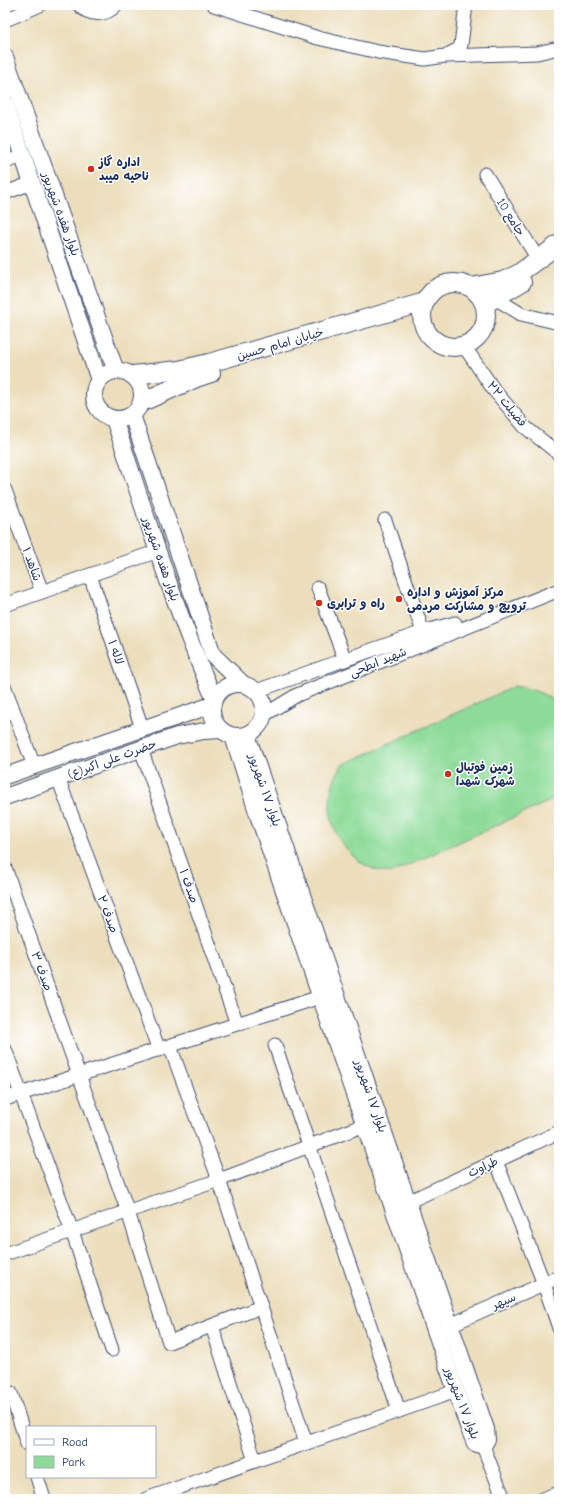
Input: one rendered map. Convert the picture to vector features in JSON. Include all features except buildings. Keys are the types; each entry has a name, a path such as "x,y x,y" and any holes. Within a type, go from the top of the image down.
{"main road":[{"path":"471,287 503,281 518,274 559,244"},
{"path":"490,301 471,287 458,282 444,284 433,291 423,308 426,329 435,341 449,347 464,346 475,340 483,329 490,301 514,287 559,256"},
{"name":"خیابان امام حسین","path":"124,373 179,370 423,308"},
{"name":"خیابان امام حسین","path":"137,408 196,378 423,308"}],"street":[{"path":"8,19 40,5"},
{"path":"79,5 85,11 92,14 106,12 116,5"},
{"path":"214,5 230,7 318,38 378,52 425,59 444,56 537,53 559,48"},
{"path":"444,56 459,49 461,45 466,5"},
{"name":"بلوار هفده شهریور","path":"5,56 124,373"},
{"name":"بلوار هفده شهریور","path":"5,104 99,380"},
{"path":"5,162 22,156"},
{"name":"جامع 10","path":"485,174 538,259"},
{"path":"5,193 32,183"},
{"path":"490,301 521,314 559,323"},
{"name":"فضیلت ۲۲","path":"464,346 494,390 525,427 559,454"},
{"path":"108,373 124,373 138,382 142,389 137,408 121,420 114,419 101,412 96,404 94,389 99,380 108,373"},
{"name":"بلوار هفده شهریور","path":"137,408 212,654 250,688"},
{"name":"بلوار هفده شهریور","path":"114,419 158,551 213,701"},
{"name":"شاهد ۱","path":"5,490 42,592"},
{"path":"386,520 424,632"},
{"path":"5,605 158,551"},
{"name":"لاله ۱","path":"90,575 142,728"},
{"path":"318,588 345,660"},
{"name":"شهید ابطحی","path":"264,715 297,695 559,590"},
{"name":"شهید ابطحی","path":"250,688 345,660 424,632 462,621 494,616"},
{"path":"231,684 250,688 263,701 264,715 258,728 233,734 213,719 213,701 221,689 231,684"},
{"path":"5,688 34,766"},
{"name":"حضرت علی اکبر(ع)","path":"5,776 142,728 213,701"},
{"name":"حضرت علی اکبر(ع)","path":"5,797 177,736 204,731 233,734"},
{"name":"بلوار ۱۷ شهریور","path":"233,734 259,818 365,1125 400,1205 450,1325 486,1429 487,1439 483,1446 475,1443 456,1391 400,1205 233,734"},
{"path":"113,738 120,756"},
{"name":"صدف ۱","path":"141,749 237,1024"},
{"name":"صدف ۲","path":"58,778 164,1048 219,1180 306,1443"},
{"name":"صدف ۳","path":"5,868 128,1212 169,1342 212,1326"},
{"path":"6,1098 320,997"},
{"path":"275,1045 308,1147 399,1411"},
{"path":"5,1049 20,1094 72,1231 112,1350"},
{"path":"5,1254 219,1180 365,1125"},
{"name":"طراوت","path":"400,1205 559,1132"},
{"path":"496,1161 544,1284 559,1328"},
{"name":"سپهر","path":"450,1325 559,1277"},
{"path":"254,1461 212,1326 261,1307"},
{"path":"146,1499 456,1391"},
{"path":"5,1395 11,1393 26,1441"},
{"path":"483,1446 504,1499"},
{"path":"37,1478 44,1499"},
{"path":"542,1499 559,1493"}],"green space":[{"name":"زمین فوتبال شهرک شهدا","path":"515,686 539,692 559,706 559,797 391,873 378,871 371,868 350,853 342,844 336,833 332,822 330,809 330,797 333,784 342,765"}],"place":[{"name":"اداره گاز ناحیه میبد","path":"91,169"},
{"name":"مرکز آموزش و اداره ترویج و مشارکت مردمی","path":"399,599"},
{"name":"راه و ترابری","path":"319,603"},
{"name":"زمین فوتبال شهرک شهدا","path":"448,774"}]}
